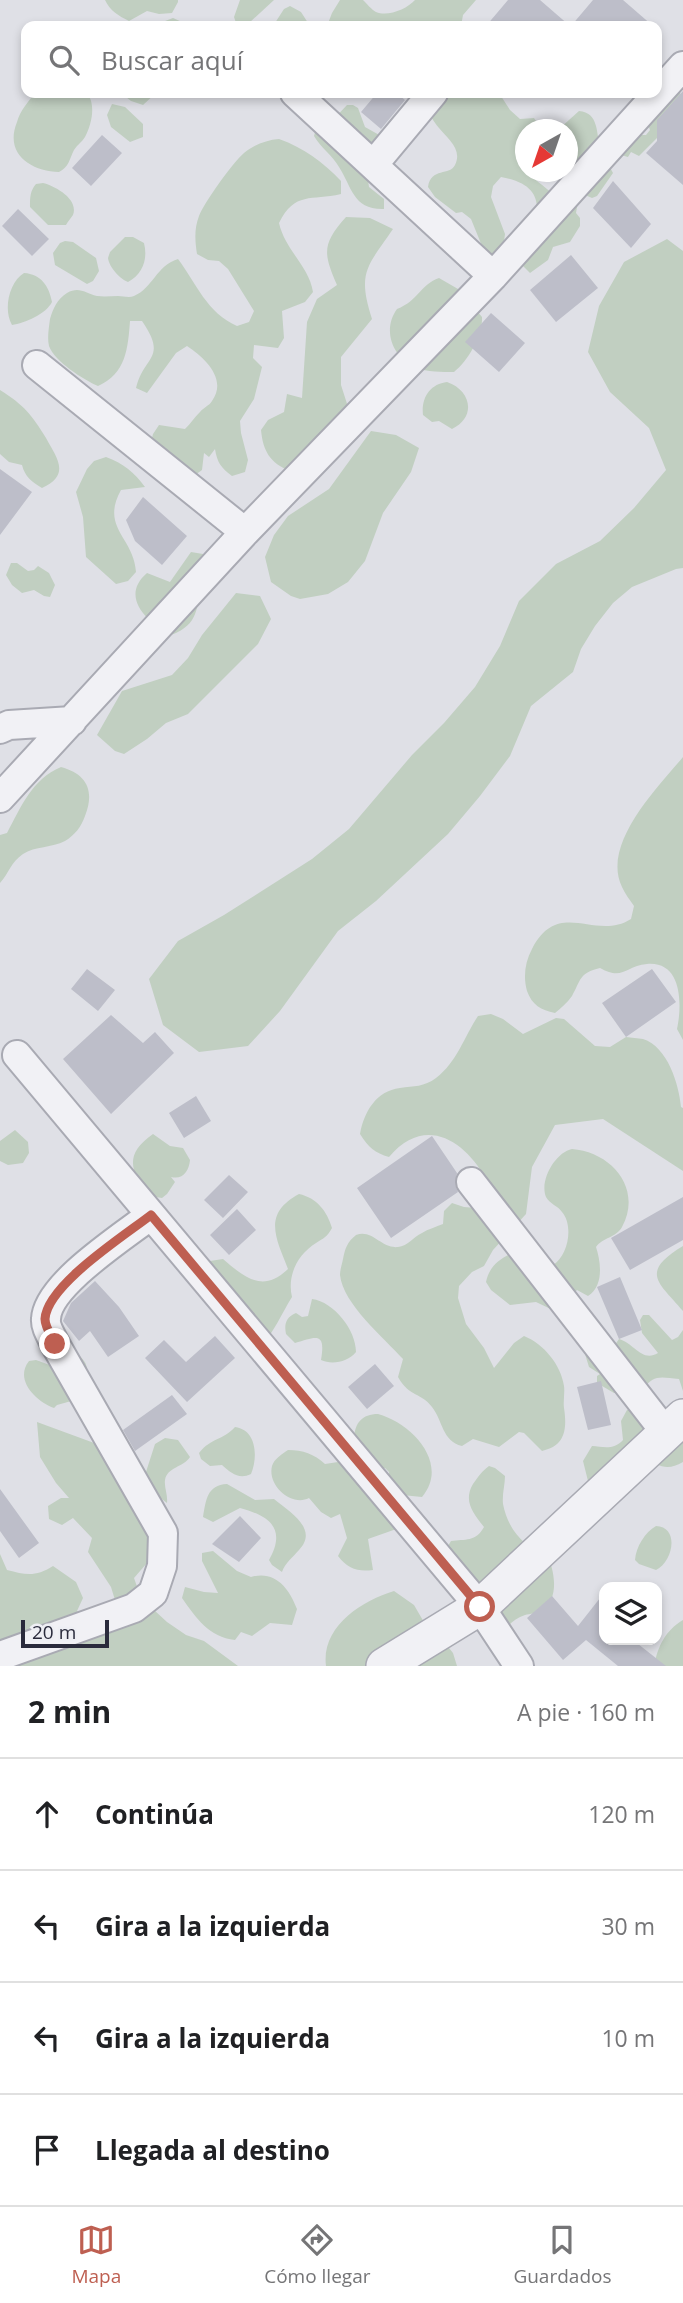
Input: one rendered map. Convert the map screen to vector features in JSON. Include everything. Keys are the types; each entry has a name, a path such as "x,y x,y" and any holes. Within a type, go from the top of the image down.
{"street":[{"path":"662,89 683,66"},
{"path":"300,98 494,276"},
{"path":"373,165 429,98"},
{"path":"0,798 245,532 494,276 654,98"},
{"path":"37,365 245,532"},
{"path":"0,729 9,725 72,721"},
{"path":"16,1055 480,1607 519,1666"},
{"path":"384,1666 480,1607 675,1425 471,1182"},
{"path":"0,1656 134,1608 153,1593 162,1566 163,1533 55,1344 45,1321 50,1300 73,1275 151,1215"}],"green space":[{"path":"105,0 178,2 172,13 147,11 129,21 112,10"},
{"path":"240,0 274,0 251,21 235,21 234,17"},
{"path":"340,0 363,0 376,12 386,14 402,9 415,0 476,0 463,15 462,21 329,21"},
{"path":"290,6 301,12 307,21 276,21 284,9"},
{"path":"670,86 681,94 661,134 639,156 631,152 628,157 621,155 621,149 632,135 646,135 650,130 644,113 658,98 662,98"},
{"path":"31,98 90,98 92,114 87,132 67,165 59,172 30,164 17,152 14,133 24,107"},
{"path":"127,98 151,98 143,105"},
{"path":"418,98 502,98 520,119 515,119 515,181 501,177 493,186 491,197 505,234 501,265 484,251 471,219 462,212 456,213 435,197 428,187 433,177 453,168 457,159 453,144"},
{"path":"112,104 125,107 143,124 143,137 130,142 111,127 107,115"},
{"path":"347,105 358,108 365,127 381,136 395,158 392,172 373,176 368,180 369,187 384,199 384,209 366,206 355,196 336,163 314,136 317,125 329,124"},
{"path":"579,111 590,115 596,124 601,150 613,173 597,196 579,196 576,213 580,218 580,226 570,242 553,247 548,260 530,273 522,265 537,210 536,199 530,189 519,182 539,182 552,193 561,188 561,182 578,182 578,119 570,119"},
{"path":"279,139 305,151 327,168 341,181 341,194 298,202 291,206 279,223 286,242 307,274 313,292 305,302 282,311 284,338 278,348 254,345 253,358 262,367 254,399 240,421 248,460 245,472 232,476 220,464 215,449 209,457 204,453 202,470 191,478 150,446 159,425 185,429 212,401 216,393 216,377 207,362 187,346 176,353 147,393 136,388 154,350 150,333 142,321 130,321 124,359 115,375 98,386 70,369 52,352 48,340 50,319 58,301 71,291 79,290 97,296 134,296 146,288 165,267 178,259 203,297 218,313 237,326 249,322 254,311 228,269 219,261 208,260 197,254 196,226 206,202 239,158 256,145"},
{"path":"43,183 59,190 73,204 73,215 66,225 48,225 30,207 33,189 36,184"},
{"path":"346,217 370,218 393,229 367,271 365,290 372,319 341,357 341,385 349,410 290,471 277,464 269,455 261,430 268,420 284,412 287,394 302,398 307,322 317,299 337,285 329,265 327,249 332,235"},
{"path":"125,237 133,237 144,243 145,249 141,270 128,282 115,272 108,258 110,252"},
{"path":"667,239 683,251 683,568 632,587 613,603 581,649 573,672 531,706 510,756 480,796 448,834 376,901 338,931 280,1011 248,1046 199,1052 163,1025 149,979 178,941 312,859 349,829 475,687 500,646 519,601 556,564 600,541 634,508 666,470 649,428 610,392 588,352 599,306 624,262"},
{"path":"73,242 96,258 99,271 93,281 87,284 55,265 53,253 60,243"},
{"path":"24,273 40,278 49,291 52,302 35,317 12,325 8,312 9,297 11,289"},
{"path":"439,278 458,289 482,317 474,347 454,372 416,368 395,350 390,334 390,326 397,309"},
{"path":"447,382 461,391 468,404 465,418 452,429 439,421 432,422 423,415 428,393 441,383"},
{"path":"0,390 32,417 57,459 59,472 56,478 42,488 29,479 22,465 9,462 0,454"},
{"path":"371,431 396,435 419,448 411,472 383,513 365,561 348,582 328,594 300,599 291,596 271,582 265,557 274,535 288,516 329,489"},
{"path":"106,457 128,469 145,487 121,490 116,503 116,523 130,550 136,572 128,581 116,584 86,557 83,517 76,492 87,469 94,461"},
{"path":"191,552 203,554 212,563 192,620 171,635 154,624 140,609 136,591 139,582 147,573 170,582"},
{"path":"11,563 17,563 28,571 38,566 49,573 55,585 50,597 34,590 22,593 12,585 6,575"},
{"path":"236,593 260,596 271,619 258,644 188,714 166,723 124,754 115,751 97,735 122,691 172,675 188,658 202,635"},
{"path":"683,757 683,1040 677,1029 679,998 674,977 659,965 640,965 619,973 600,968 593,970 582,978 572,996 555,1013 541,1008 532,1000 525,980 525,970 532,949 543,934 554,926 566,923 618,925 631,919 634,906 622,887 618,870 619,853 635,817"},
{"path":"61,767 83,779 89,791 88,807 82,824 65,841 23,854 0,883 0,835 7,833 35,786"},
{"path":"491,1014 503,1019 523,1034 556,1018 564,1019 595,1046 610,1047 626,1037 652,1043 671,1068 683,1108 683,1171 603,1119 555,1125 532,1167 526,1214 493,1250 484,1266 472,1272 459,1286 458,1298 466,1324 484,1348 494,1368 514,1343 524,1336 545,1350 559,1370 564,1389 565,1429 556,1445 542,1451 524,1433 519,1432 499,1447 473,1439 462,1446 450,1440 432,1407 402,1384 398,1377 403,1359 356,1309 348,1297 340,1275 346,1249 356,1235 367,1235 392,1247 402,1246 443,1224 444,1211 452,1203 476,1208 486,1179 477,1165 455,1143 429,1135 416,1137 402,1144 389,1157 372,1149 360,1134 368,1111 378,1098 392,1090 432,1081 455,1057 478,1016"},
{"path":"15,1130 28,1142 29,1153 23,1163 8,1165 0,1161 0,1141"},
{"path":"153,1134 170,1146 183,1148 190,1160 185,1174 171,1177 175,1182 162,1198 149,1196 134,1171 133,1164 137,1149"},
{"path":"572,1149 599,1157 620,1174 629,1199 622,1227 596,1247 600,1266 599,1280 588,1296 577,1290 557,1312 536,1302 510,1305 491,1290 486,1282 487,1277 495,1264 512,1253 553,1265 562,1255 568,1240 568,1225 562,1212 546,1197 544,1190 550,1168 560,1155"},
{"path":"299,1194 320,1206 332,1228 299,1260 292,1274 292,1297 262,1345 213,1274 210,1261 223,1259 254,1280 270,1280 279,1276 288,1269 276,1237 276,1218 287,1202"},
{"path":"683,1246 683,1311 661,1285 657,1271 669,1255"},
{"path":"312,1299 336,1311 348,1326 356,1352 349,1358 325,1362 321,1360 321,1340 314,1338 295,1343 286,1334 288,1319 296,1313 302,1317 308,1316"},
{"path":"643,1315 649,1315 672,1340 683,1330 683,1391 679,1379 658,1378 642,1390 614,1393 597,1383 597,1376 600,1374 589,1367 585,1354 587,1348 612,1349 619,1339 647,1356 658,1353 642,1333 640,1320"},
{"path":"75,1353 86,1363 85,1381 75,1400 54,1408 40,1400 29,1389 24,1375 25,1368 29,1361 36,1360 55,1367"},
{"path":"646,1405 683,1430 683,1462 667,1467 643,1458 610,1497 588,1481 583,1461 592,1446 609,1447 620,1443 623,1440 621,1421 627,1410"},
{"path":"378,1414 403,1426 423,1446 432,1471 430,1484 422,1497 402,1495 389,1483 389,1472 385,1468 378,1468 354,1438 360,1420"},
{"path":"37,1422 105,1447 165,1550 147,1563 134,1578 141,1598 167,1622 186,1635 204,1641 238,1666 0,1666 0,1554 7,1570 31,1574 53,1566 76,1582 83,1598 77,1611 93,1624 115,1600 111,1587 88,1552 92,1538 73,1518 62,1525 49,1519 48,1506 61,1498 69,1498 40,1457"},
{"path":"235,1427 248,1433 254,1445 255,1460 251,1474 247,1476 235,1475 222,1465 210,1466 201,1459 199,1453"},
{"path":"165,1438 178,1440 190,1457 166,1476 167,1503 154,1493 145,1475 155,1444"},
{"path":"288,1450 308,1453 325,1464 338,1462 356,1468 402,1527 368,1539 373,1570 354,1569 338,1556 347,1538 340,1514 331,1518 321,1512 309,1498 295,1500 277,1487 271,1473 272,1466 276,1459"},
{"path":"489,1466 505,1476 503,1504 509,1523 525,1544 549,1559 554,1580 553,1594 547,1606 539,1612 518,1618 502,1632 457,1603 445,1551 451,1541 474,1537 484,1527 473,1512 469,1496 473,1484"},
{"path":"227,1484 255,1500 274,1499 300,1521 306,1535 304,1542 282,1572 269,1560 276,1539 272,1525 267,1520 240,1508 213,1522 203,1517 211,1490"},
{"path":"656,1526 669,1532 671,1545 667,1560 656,1570 635,1560 642,1540"},
{"path":"213,1551 237,1571 251,1577 267,1576 280,1582 297,1609 292,1625 270,1623 252,1636 241,1632 235,1640 210,1631 182,1598 185,1587 218,1593 202,1561 202,1553"},
{"path":"394,1591 414,1605 432,1636 445,1643 453,1653 457,1666 326,1666 330,1639 346,1618 369,1601"},
{"path":"683,1620 683,1666 654,1666 663,1640 671,1629"}],"building":[{"path":"508,0 540,0 564,21 490,21"},
{"path":"593,0 623,0 647,21 575,21"},
{"path":"683,91 683,185 646,153 657,141 657,120"},
{"path":"373,98 405,100 381,129 361,112"},
{"path":"102,135 122,153 91,186 72,168"},
{"path":"613,181 651,224 631,248 593,208"},
{"path":"18,209 49,239 32,256 2,226"},
{"path":"571,255 598,288 556,322 530,290"},
{"path":"491,313 525,343 499,372 465,342"},
{"path":"0,469 32,492 0,535"},
{"path":"143,497 187,536 162,565 135,541 126,520"},
{"path":"87,969 115,990 98,1011 71,989"},
{"path":"652,969 676,1002 626,1037 602,1003"},
{"path":"111,1015 143,1043 155,1032 174,1053 111,1114 63,1059"},
{"path":"196,1096 211,1121 184,1138 169,1113"},
{"path":"432,1136 457,1173 455,1184 458,1192 391,1238 357,1188"},
{"path":"229,1175 248,1192 223,1218 204,1200"},
{"path":"683,1197 683,1240 630,1270 611,1238"},
{"path":"237,1209 256,1230 229,1255 210,1235"},
{"path":"620,1277 642,1330 619,1339 597,1287"},
{"path":"95,1281 119,1307 139,1336 108,1357 90,1331 79,1341 63,1321 71,1303"},
{"path":"215,1336 235,1358 187,1402 145,1358 164,1340 186,1362"},
{"path":"375,1364 394,1386 367,1409 348,1387"},
{"path":"601,1381 611,1425 588,1430 577,1387"},
{"path":"172,1395 187,1414 135,1451 123,1430"},
{"path":"0,1489 39,1543 19,1558 0,1531"},
{"path":"240,1516 261,1538 239,1562 212,1544"},
{"path":"552,1596 578,1626 599,1599 599,1645 639,1645 666,1666 618,1666 586,1640 563,1660 527,1618"}],"route":[{"path":"55,1344 45,1321 50,1300 73,1275 151,1215 480,1607"}]}
